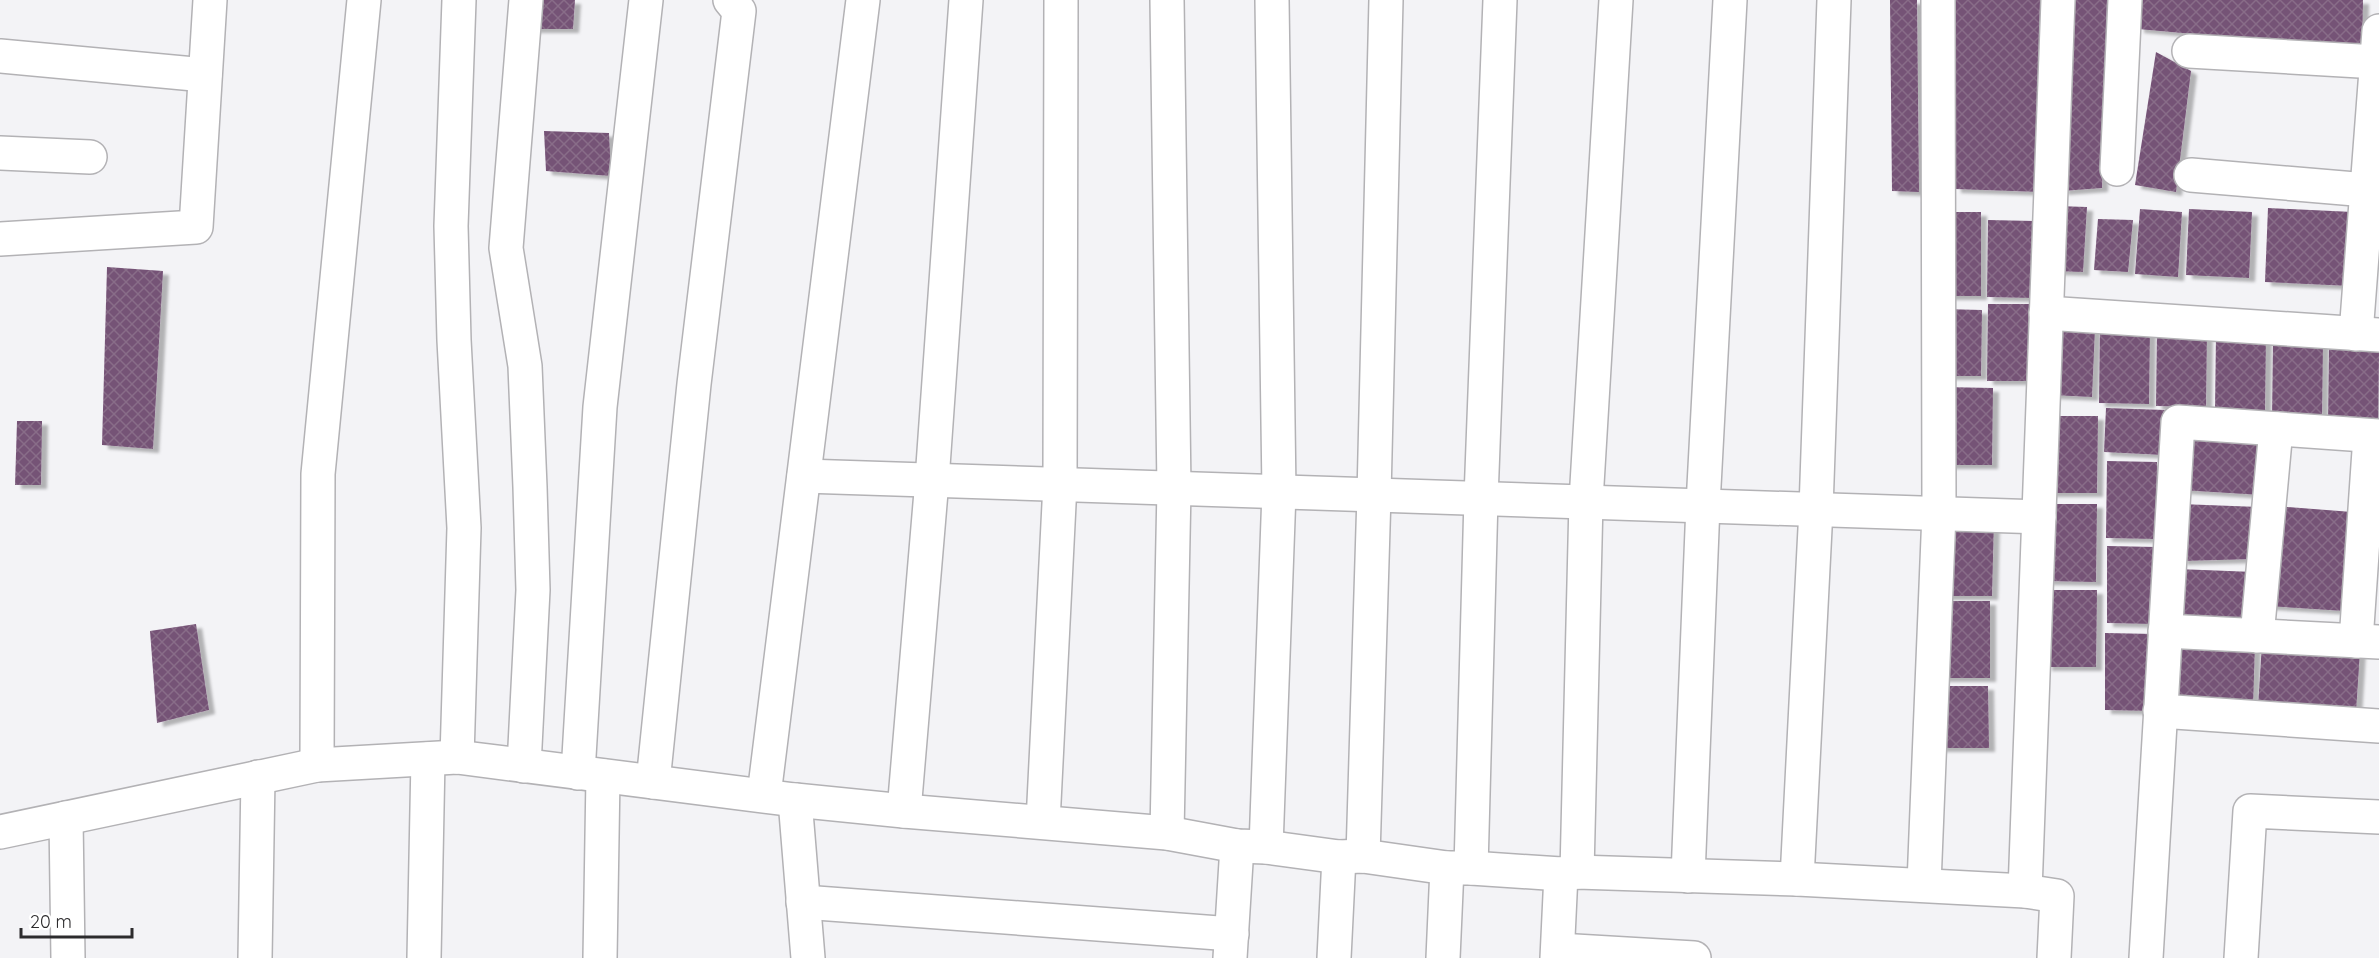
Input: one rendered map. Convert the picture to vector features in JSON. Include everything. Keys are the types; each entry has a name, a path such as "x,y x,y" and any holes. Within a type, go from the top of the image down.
{"street":[{"path":"0,239 196,227 210,0"},
{"path":"317,765 318,474 364,0"},
{"path":"424,958 464,528 454,340 451,226 459,0"},
{"path":"524,766 533,590 531,487 525,366 506,248 526,0"},
{"path":"600,958 590,774 600,407 646,0"},
{"path":"653,782 694,384 739,11 730,0"},
{"path":"808,958 803,902 780,798 804,476 863,0"},
{"path":"904,811 932,480 966,0"},
{"path":"1043,822 1060,484 1061,0"},
{"path":"1167,0 1174,488 1167,833"},
{"path":"803,902 1231,946 1252,847 1279,492 1272,0"},
{"path":"1334,958 1351,856 1374,495 1386,0"},
{"path":"1443,958 1459,868 1481,498 1500,0"},
{"path":"1616,0 1586,501 1569,873 1558,954 1694,958"},
{"path":"1688,876 1703,505 1730,0"},
{"path":"1797,879 1816,509 1834,0"},
{"path":"1924,884 1939,513 1938,0"},
{"path":"2025,891 2058,0"},
{"path":"2117,169 2125,0"},
{"path":"2046,313 2367,334 2367,190 2378,47 2189,51"},
{"path":"0,56 206,75"},
{"path":"0,153 90,157"},
{"path":"2191,175 2367,190"},
{"path":"2146,958 2160,711 2178,422 2375,436 2368,642 2165,631"},
{"path":"2257,636 2276,429"},
{"path":"804,476 2039,517"},
{"path":"2160,711 2379,726"},
{"path":"0,832 317,765 443,758 780,798 1167,833 1252,847 1459,868 1924,884 2025,891 2057,896 2054,958"},
{"path":"255,958 258,777"},
{"path":"2241,958 2250,811 2379,817"},
{"path":"66,818 68,958"}],"building":[{"path":"533,0 575,0 573,29 533,29"},
{"path":"1890,0 1917,0 1919,192 1892,191"},
{"path":"1953,0 2040,0 2038,192 1955,189"},
{"path":"2071,0 2107,0 2102,188 2062,191"},
{"path":"2140,0 2363,0 2362,49 2138,29"},
{"path":"2156,52 2191,71 2176,192 2135,185"},
{"path":"544,131 609,133 611,176 546,171"},
{"path":"2057,206 2087,207 2083,272 2053,271"},
{"path":"2268,208 2353,212 2351,286 2265,282"},
{"path":"2140,209 2182,212 2178,277 2135,274"},
{"path":"2189,209 2252,212 2249,278 2186,275"},
{"path":"1943,212 1981,212 1981,296 1943,296"},
{"path":"2098,219 2133,220 2128,272 2094,270"},
{"path":"1988,220 2038,221 2036,298 1987,297"},
{"path":"107,267 163,271 153,449 102,445"},
{"path":"1988,304 2038,304 2037,381 1987,381"},
{"path":"1942,309 1982,310 1981,376 1939,376"},
{"path":"2100,326 2150,327 2149,404 2099,403"},
{"path":"2055,327 2095,328 2092,397 2052,395"},
{"path":"2157,329 2207,330 2206,407 2156,406"},
{"path":"2216,333 2266,334 2265,411 2215,410"},
{"path":"2273,341 2323,342 2322,419 2272,418"},
{"path":"2329,348 2379,349 2378,427 2328,425"},
{"path":"1943,387 1993,388 1992,465 1943,465"},
{"path":"2106,408 2166,410 2164,455 2104,452"},
{"path":"2048,416 2098,416 2097,493 2047,493"},
{"path":"17,421 42,421 41,485 15,485"},
{"path":"2184,430 2265,436 2261,495 2181,490"},
{"path":"2107,461 2157,462 2156,539 2106,538"},
{"path":"2047,504 2097,504 2096,582 2046,581"},
{"path":"2180,504 2259,507 2254,559 2181,561"},
{"path":"2275,506 2352,512 2345,611 2268,606"},
{"path":"1944,519 1994,519 1992,596 1943,596"},
{"path":"2107,546 2157,547 2156,624 2107,623"},
{"path":"2177,569 2254,572 2252,622 2176,620"},
{"path":"2047,590 2097,590 2096,667 2046,667"},
{"path":"1941,601 1990,601 1990,678 1940,678"},
{"path":"196,624 209,710 157,723 150,631"},
{"path":"2105,633 2155,634 2155,711 2105,710"},
{"path":"2174,640 2255,643 2253,707 2172,704"},
{"path":"2262,643 2360,650 2356,713 2258,707"},
{"path":"1941,686 1988,686 1989,748 1939,748"}]}
